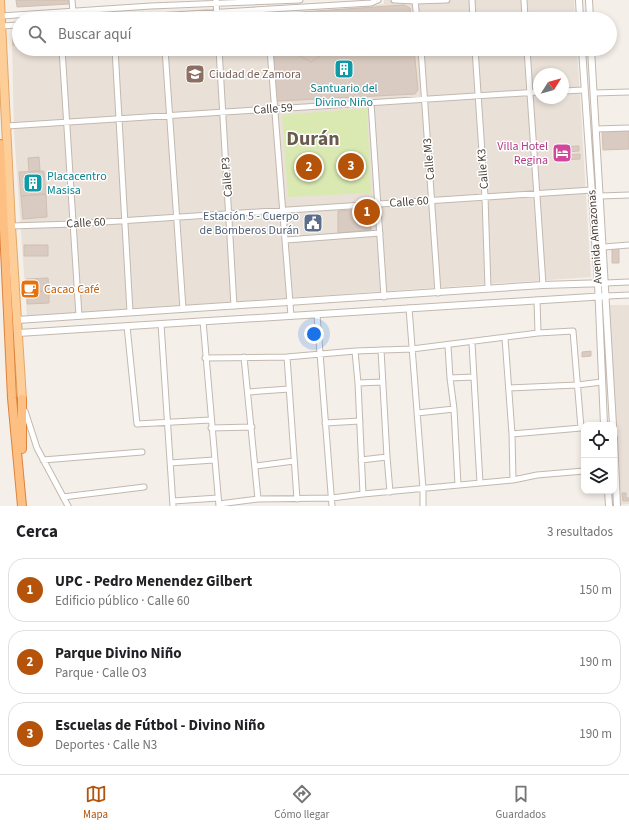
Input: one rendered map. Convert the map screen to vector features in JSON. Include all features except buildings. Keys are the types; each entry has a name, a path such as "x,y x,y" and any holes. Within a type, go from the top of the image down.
{"highway":[{"path":"0,144 12,398 22,496"},
{"path":"22,399 22,506"}],"main road":[{"path":"0,1 11,226 22,399"}],"street":[{"path":"72,0 73,12 216,2 300,0"},
{"path":"216,2 217,12 378,0"},
{"path":"394,0 415,2 448,0"},
{"path":"472,0 473,12"},
{"path":"524,0 525,12"},
{"path":"579,0 580,12"},
{"path":"589,0 590,12"},
{"path":"415,2 416,12"},
{"path":"1,16 12,15"},
{"path":"2,26 12,25"},
{"path":"62,56 79,316"},
{"path":"116,56 126,220 130,312"},
{"path":"165,56 183,309"},
{"name":"Calle P3","path":"219,56 230,214 234,306"},
{"path":"270,56 291,316"},
{"name":"Calle M3","path":"422,56 433,200 438,293"},
{"name":"Calle K3","path":"475,56 485,197 488,288"},
{"path":"527,56 542,285"},
{"name":"Avenida Amazonas","path":"582,56 598,283 604,422"},
{"name":"Avenida Amazonas","path":"591,56 607,296 613,422"},
{"path":"569,91 584,90"},
{"path":"594,93 629,92"},
{"name":"Calle 59","path":"7,126 533,93"},
{"path":"371,103 384,297"},
{"path":"596,129 629,128"},
{"name":"Calle 60","path":"11,226 73,224 592,190"},
{"path":"601,196 629,195"},
{"path":"286,240 380,233"},
{"path":"604,246 629,245"},
{"path":"17,320 384,297 488,288 629,282"},
{"path":"18,333 629,295"},
{"path":"537,300 538,333"},
{"path":"409,308 423,506"},
{"path":"316,315 332,506"},
{"path":"203,321 210,420 219,505 258,499 332,498 513,480 538,475 581,471"},
{"path":"161,324 173,504 218,498"},
{"path":"127,326 136,422 140,425 210,420"},
{"path":"205,358 287,357 355,351 412,349 472,343 538,333 573,331 581,428 512,434"},
{"path":"504,338 512,434 513,480"},
{"path":"472,343 480,483"},
{"path":"448,346 454,409 458,485"},
{"path":"381,350 390,492"},
{"path":"355,351 358,383 363,494"},
{"path":"244,357 256,466 258,499"},
{"path":"287,357 297,499"},
{"path":"450,378 474,377"},
{"path":"358,383 383,382"},
{"path":"509,388 577,385 602,382"},
{"path":"248,392 289,389"},
{"path":"22,399 27,420 43,460 68,506"},
{"path":"417,413 454,409"},
{"path":"325,424 360,421"},
{"path":"211,428 252,427"},
{"path":"43,460 142,452"},
{"path":"361,460 387,457"},
{"path":"615,458 617,506"},
{"path":"170,463 214,460"},
{"path":"256,466 294,461"},
{"path":"63,497 144,487"},
{"path":"608,494 609,506"}],"shaded area":[{"path":"384,0 574,0 575,12 314,12 384,4"},
{"path":"12,56 577,56 591,277 27,316 14,132"},
{"path":"609,305 629,305 629,504 619,505 617,422 615,422"}],"green space":[{"path":"367,108 371,193 288,197 282,115"}],"place":[{"name":"Santuario del Divino Niño","path":"344,69"},
{"name":"Ciudad de Zamora","path":"195,74"},
{"name":"Villa Hotel Regina","path":"562,153"},
{"name":"Escuelas de Fútbol - Divino Niño","path":"351,166"},
{"name":"Parque Divino Niño","path":"309,167"},
{"name":"Placacentro Masisa","path":"33,183"},
{"name":"UPC - Pedro Menendez Gilbert","path":"367,212"},
{"name":"Estación 5 - Cuerpo de Bomberos Durán","path":"313,223"},
{"name":"Cacao Café","path":"30,289"}],"district":[{"name":"Durán","path":"313,139"}]}
